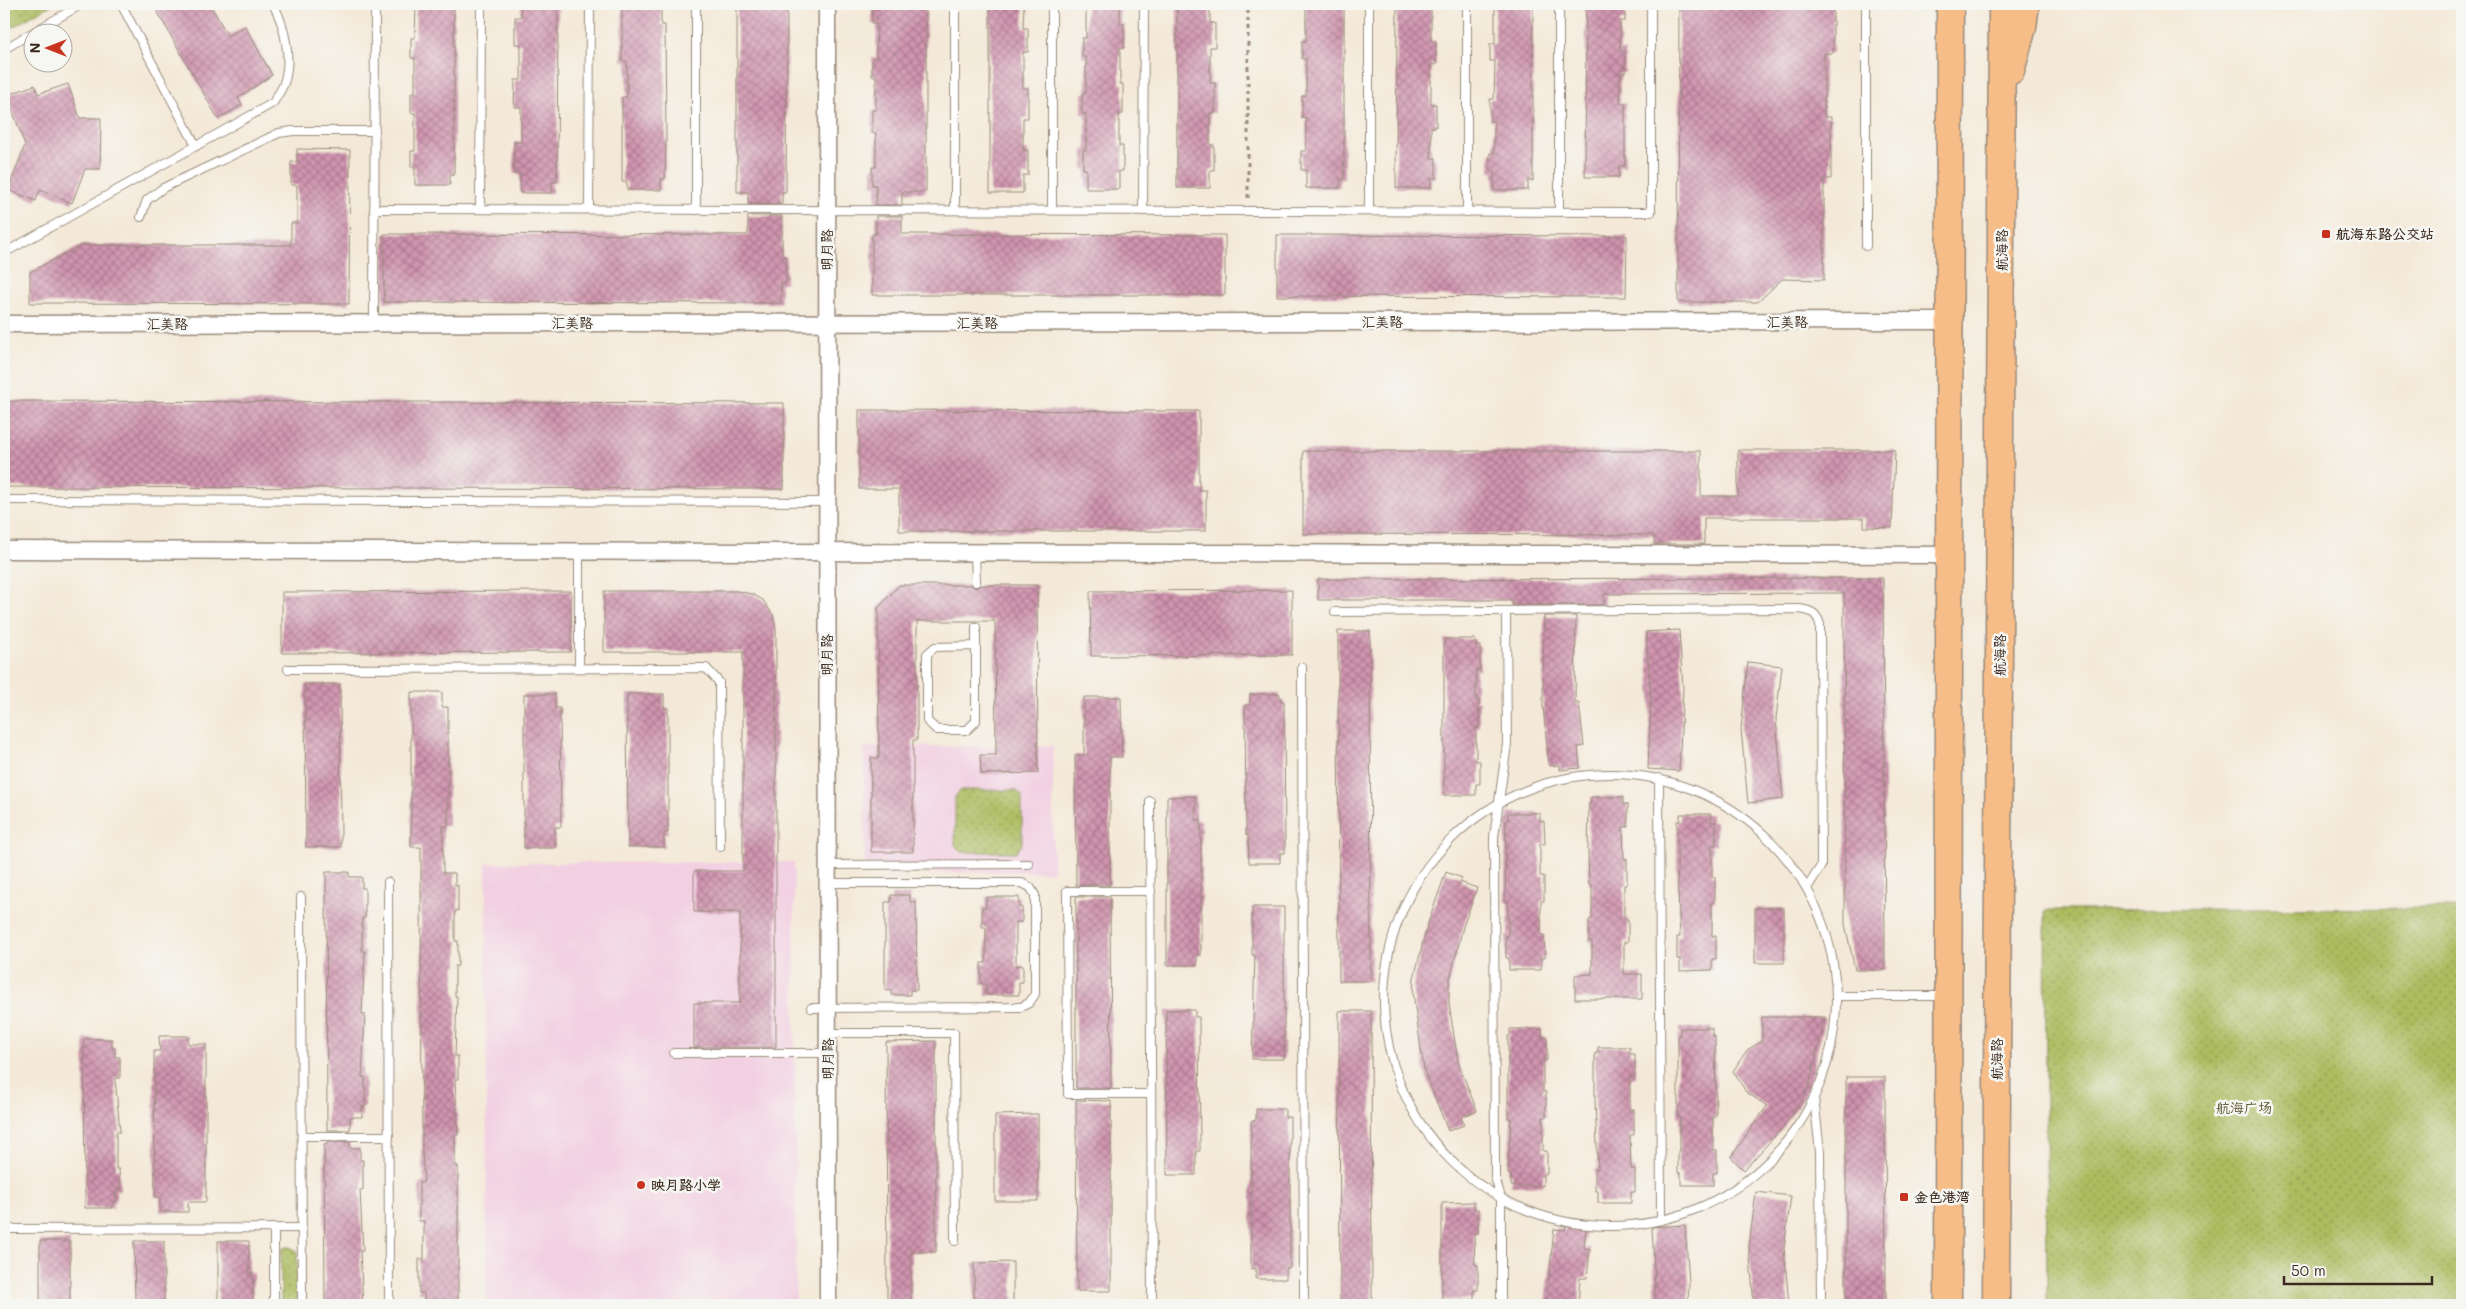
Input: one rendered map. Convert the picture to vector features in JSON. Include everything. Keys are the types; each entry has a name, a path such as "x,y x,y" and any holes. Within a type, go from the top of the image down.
{"main road":[{"path":"1948,1305 1950,4"},
{"name":"航海路","path":"1996,1305 2002,4"},
{"path":"2002,103 2023,27 2026,4"}],"street":[{"name":"明月路","path":"827,4 828,1305"},
{"name":"汇美路","path":"4,324 1950,321"},
{"path":"4,550 1949,555"}],"lane":[{"path":"4,48 82,4"},
{"path":"121,4 196,146"},
{"path":"4,252 272,103 284,83 287,58 284,33 273,4"},
{"path":"374,323 375,4"},
{"path":"480,209 481,4"},
{"path":"589,209 590,4"},
{"path":"696,4 696,210"},
{"path":"955,4 955,210"},
{"path":"1052,4 1052,210"},
{"path":"1143,211 1144,4"},
{"path":"1369,4 1369,211"},
{"path":"1467,4 1467,212"},
{"path":"1559,4 1559,212"},
{"path":"374,209 1651,212 1651,4"},
{"path":"1866,4 1866,246"},
{"path":"141,217 147,200 163,188 279,133 293,130 374,130"},
{"path":"4,500 827,502"},
{"path":"579,552 579,668"},
{"path":"975,553 976,582"},
{"path":"1335,612 1800,608 1812,611 1820,624 1821,866 1807,888"},
{"path":"1501,1305 1501,1198 1495,1177 1494,837 1507,744 1506,612"},
{"path":"976,628 976,646 976,721 966,730 937,730 927,721 927,654 935,647 976,646"},
{"path":"1302,667 1304,1305"},
{"path":"288,669 706,668 719,682 720,847"},
{"path":"1614,773 1659,778 1710,796 1755,826 1775,844 1807,888 1828,938 1834,964 1836,996 1832,1046 1814,1097 1785,1143 1746,1181 1700,1208 1660,1220 1621,1226 1567,1223 1541,1216 1501,1198 1470,1178 1450,1160 1418,1119 1406,1096 1391,1055 1385,1020 1384,994 1392,943 1410,894 1440,851 1458,832 1498,802 1542,783 1574,776 1614,773"},
{"path":"1659,778 1660,1220"},
{"path":"1150,801 1152,1305"},
{"path":"828,865 1029,864"},
{"path":"388,882 389,1305"},
{"path":"811,1008 1022,1008 1029,1003 1035,994 1034,896 1030,887 1022,883 828,883"},
{"path":"1151,891 1067,891 1068,1094 1151,1094"},
{"path":"301,897 302,1305"},
{"path":"1836,996 1948,996"},
{"path":"828,1033 954,1033 955,1241"},
{"path":"674,1053 828,1052"},
{"path":"1814,1097 1820,1152 1820,1305"},
{"path":"302,1136 389,1136"},
{"path":"274,1228 274,1305"},
{"path":"4,1229 302,1228"}],"path":[{"path":"1248,4 1248,211"}],"shaded area":[{"path":"1053,746 1053,872 865,873 864,747"},
{"name":"映月路小学","path":"794,862 796,1305 487,1305 486,863"}],"green space":[{"path":"4,4 53,4 4,32"},
{"path":"961,790 1016,790 1022,796 1022,845 1016,852 961,852 955,845 955,797"},
{"name":"航海广场","path":"2462,908 2462,1305 2047,1305 2045,910"},
{"path":"289,1247 297,1253 297,1305 281,1305 281,1253 283,1248"}],"building":[{"path":"153,4 210,4 228,36 245,26 272,75 238,98 242,105 218,119"},
{"path":"416,4 454,4 454,175 450,175 450,185 415,185 415,167 411,167 411,151 415,151 415,113 411,113 411,93 415,93 415,58 411,58 411,38 415,38"},
{"path":"521,4 552,4 552,7 558,7 557,182 552,182 552,193 520,193 520,174 514,174 514,142 521,142 521,107 514,107 515,80 521,80 521,44 515,44 515,17 521,17"},
{"path":"622,4 661,4 661,25 665,25 666,139 665,179 661,179 661,190 627,190 627,182 622,182 622,97 627,97 627,61 622,61"},
{"path":"737,4 787,4 786,192 782,192 782,204 748,204 748,192 737,192"},
{"path":"872,4 926,4 926,192 902,192 902,205 876,205 876,185 872,185 872,167 876,167 876,133 872,133 872,110 876,110 876,76 872,76 872,58 876,58 877,24 872,24"},
{"path":"990,4 1024,4 1023,28 1028,28 1028,52 1023,52 1023,88 1028,88 1028,118 1023,118 1023,150 1028,150 1028,175 1023,175 1023,193 990,193"},
{"path":"1086,4 1120,4 1120,24 1124,24 1124,48 1120,48 1120,84 1123,84 1123,114 1119,114 1119,146 1123,146 1123,171 1119,171 1119,189 1086,189 1086,169 1083,169 1083,150 1086,150 1086,114 1082,114 1082,93 1086,93 1086,57 1082,57 1082,38 1086,38"},
{"path":"1177,4 1210,4 1210,23 1215,23 1215,47 1210,47 1210,83 1215,83 1215,113 1210,113 1210,145 1214,145 1214,170 1210,170 1210,188 1177,188"},
{"path":"1306,4 1344,4 1344,179 1340,179 1340,188 1306,188 1306,170 1301,170 1301,151 1306,151 1306,118 1302,118 1302,96 1306,96 1306,59 1302,59 1302,41 1306,41"},
{"path":"1397,4 1431,4 1431,41 1436,41 1436,65 1431,64 1431,104 1436,104 1436,127 1431,127 1431,158 1436,158 1436,178 1431,178 1431,188 1396,188"},
{"path":"1495,4 1533,4 1533,181 1528,181 1528,190 1494,190 1494,172 1490,172 1490,153 1494,153 1494,121 1490,121 1490,99 1494,99 1495,61 1490,61 1490,44 1495,44"},
{"path":"1586,4 1625,4 1625,21 1620,21 1620,51 1625,51 1625,73 1620,73 1620,103 1625,103 1625,166 1619,166 1619,177 1585,177"},
{"path":"1679,4 1833,4 1833,53 1824,53 1824,117 1831,117 1831,179 1824,179 1824,280 1782,279 1758,302 1678,302"},
{"path":"68,84 80,118 101,118 100,169 85,169 72,203 40,190 36,201 8,190 25,145 7,95 35,85 38,94"},
{"path":"297,149 350,150 349,304 30,303 30,272 82,245 291,245 291,223 297,223 297,185 291,185 291,162 297,162"},
{"path":"748,216 782,216 782,256 786,256 786,283 781,283 781,303 384,302 384,234 748,235"},
{"path":"876,216 902,216 902,234 1225,235 1225,295 872,295 872,234 876,234"},
{"path":"1277,235 1627,236 1626,297 1277,296"},
{"path":"4,401 784,403 784,489 4,487"},
{"path":"859,410 1199,411 1199,490 1206,490 1206,531 899,531 899,489 859,489"},
{"path":"1738,450 1895,450 1892,528 1864,527 1864,518 1704,518 1704,544 1654,544 1654,535 1303,534 1303,451 1701,451 1701,496 1738,496"},
{"path":"1883,578 1885,970 1855,970 1845,924 1844,593 1604,594 1604,605 1512,605 1512,600 1318,600 1318,579"},
{"path":"899,585 971,585 976,588 981,585 1037,585 1038,773 981,774 980,755 996,755 995,621 917,621 917,740 913,740 913,852 871,852 871,758 879,758 878,608"},
{"path":"1292,590 1292,655 1091,656 1090,591"},
{"path":"571,591 571,652 282,653 282,592"},
{"path":"604,591 737,591 752,594 763,600 773,615 776,630 776,1047 694,1047 694,1003 740,1003 740,912 694,912 694,871 743,871 743,652 604,652"},
{"path":"1544,616 1576,616 1575,703 1579,703 1584,746 1578,747 1580,768 1560,770 1560,765 1549,766 1543,706"},
{"path":"1679,630 1683,688 1679,771 1648,769 1651,698 1646,632"},
{"path":"1338,631 1370,631 1371,981 1339,981"},
{"path":"1444,639 1475,639 1476,646 1480,646 1480,670 1476,670 1476,701 1479,701 1479,727 1476,727 1476,761 1480,761 1480,784 1476,784 1476,795 1444,795"},
{"path":"1748,662 1782,666 1776,718 1783,799 1748,803 1741,729"},
{"path":"305,684 340,684 341,847 306,847"},
{"path":"411,692 442,692 442,707 448,707 448,826 443,826 443,870 444,873 455,873 455,885 458,885 458,911 455,911 455,941 458,941 458,966 455,966 455,996 457,996 455,1056 458,1056 458,1079 455,1079 458,1135 455,1135 455,1166 458,1166 458,1305 424,1305 424,1293 419,1293 419,1259 424,1259 424,1221 419,1221 419,1183 424,1182 422,1153 421,847 411,847"},
{"path":"524,694 555,694 555,708 560,708 561,827 555,827 555,848 524,848"},
{"path":"627,694 664,694 664,708 668,708 668,833 664,833 664,847 628,847"},
{"path":"1250,694 1280,694 1280,701 1284,701 1285,853 1280,853 1280,863 1249,863 1248,835 1246,835 1245,705 1250,705"},
{"path":"1084,697 1121,697 1122,757 1110,757 1110,885 1076,885 1075,755 1084,755"},
{"path":"1196,796 1196,820 1201,820 1201,955 1197,955 1197,965 1167,965 1167,797"},
{"path":"1591,797 1623,797 1623,804 1628,804 1628,827 1623,827 1624,859 1627,859 1627,885 1624,885 1624,919 1628,919 1628,942 1624,942 1624,974 1642,974 1642,999 1575,999 1575,975 1592,974 1592,941 1589,942 1589,920 1592,919 1592,885 1589,885 1588,851 1589,803 1591,803"},
{"path":"1508,813 1540,813 1540,821 1544,821 1545,844 1540,844 1540,876 1544,876 1544,901 1541,901 1541,935 1544,935 1545,958 1541,958 1541,970 1509,970 1509,958 1506,958 1508,902 1505,902 1506,820 1508,820"},
{"path":"1680,814 1711,814 1711,822 1716,822 1716,845 1712,845 1712,877 1715,877 1715,902 1712,902 1712,936 1716,936 1716,959 1712,959 1712,970 1680,971 1680,959 1677,959 1677,937 1680,937 1677,821 1680,821"},
{"path":"326,872 349,872 349,877 362,877 362,888 365,888 365,918 362,918 362,951 365,951 362,1014 365,1014 362,1077 365,1077 365,1107 362,1107 362,1117 350,1117 350,1130 327,1130"},
{"path":"1446,872 1462,878 1460,882 1477,888 1463,927 1449,983 1449,1004 1458,1062 1477,1111 1461,1117 1464,1125 1448,1131 1424,1070 1413,993 1414,978 1427,926"},
{"path":"891,895 910,895 910,902 916,902 917,990 910,990 910,995 891,995 891,990 885,990 885,902 891,902"},
{"path":"986,897 1019,897 1019,907 1022,907 1022,922 1016,922 1016,966 1023,965 1023,982 1019,982 1019,995 986,995 986,984 981,984 981,963 986,963 986,927 982,927 982,907 986,907"},
{"path":"1076,897 1110,897 1111,1088 1076,1088"},
{"path":"1252,907 1284,907 1284,1059 1252,1059 1255,955 1252,955"},
{"path":"1755,908 1784,908 1784,963 1755,963"},
{"path":"1166,1010 1195,1010 1195,1017 1199,1017 1200,1151 1196,1151 1196,1175 1167,1175"},
{"path":"1339,1011 1371,1011 1372,1305 1340,1305"},
{"path":"1762,1017 1825,1017 1809,1086 1803,1098 1785,1125 1744,1170 1731,1157 1767,1106 1746,1092 1733,1071 1747,1050 1762,1041"},
{"path":"1680,1028 1712,1028 1712,1036 1715,1036 1716,1116 1713,1116 1713,1150 1717,1150 1717,1173 1713,1173 1713,1185 1681,1185 1681,1173 1678,1173 1680,1117 1678,1117 1678,1035 1680,1035"},
{"path":"1510,1029 1542,1029 1542,1037 1547,1037 1547,1060 1543,1060 1543,1092 1546,1092 1546,1117 1543,1117 1543,1151 1547,1151 1547,1174 1543,1174 1543,1186 1511,1186 1511,1174 1508,1174 1511,1118 1508,1118 1508,1036 1510,1036"},
{"path":"159,1036 188,1036 188,1044 206,1044 206,1202 188,1202 188,1212 160,1212 160,1197 155,1197 154,1051 160,1051"},
{"path":"84,1039 112,1039 115,1057 120,1057 120,1078 115,1078 120,1132 116,1132 116,1169 119,1169 120,1190 116,1190 116,1202 113,1202 113,1208 85,1208"},
{"path":"936,1041 936,1252 911,1252 911,1305 887,1305 886,1042"},
{"path":"1598,1047 1630,1047 1630,1054 1635,1054 1635,1077 1630,1077 1630,1109 1634,1109 1634,1135 1630,1135 1631,1169 1635,1169 1635,1192 1631,1192 1631,1203 1598,1203 1598,1191 1595,1191 1595,1169 1598,1169 1595,1053 1598,1053"},
{"path":"1846,1077 1885,1077 1886,1305 1846,1305"},
{"path":"1076,1100 1111,1101 1111,1291 1077,1291"},
{"path":"1256,1109 1285,1109 1285,1117 1290,1117 1290,1268 1286,1268 1286,1279 1256,1279 1256,1268 1251,1269 1251,1121 1256,1120"},
{"path":"1038,1114 1038,1201 995,1201 995,1115"},
{"path":"327,1142 350,1142 350,1148 360,1148 360,1160 363,1160 363,1190 360,1190 363,1251 360,1251 363,1305 325,1305 324,1144 327,1144"},
{"path":"1756,1192 1791,1196 1784,1248 1789,1305 1754,1305 1749,1246"},
{"path":"1474,1202 1474,1209 1478,1209 1478,1233 1474,1233 1475,1265 1478,1265 1478,1290 1474,1290 1474,1300 1442,1300 1442,1203"},
{"path":"1566,1225 1586,1227 1584,1248 1590,1249 1587,1278 1580,1278 1578,1305 1546,1305 1554,1229 1565,1230"},
{"path":"1685,1225 1689,1283 1688,1305 1656,1305 1652,1227"},
{"path":"40,1241 70,1241 70,1305 40,1305"},
{"path":"134,1241 164,1241 164,1305 135,1305"},
{"path":"218,1241 249,1241 249,1273 253,1273 253,1301 249,1301 249,1305 218,1305"},
{"path":"1013,1262 1013,1305 974,1305 974,1263"}],"place":[{"name":"航海东路公交站","path":"2326,234"},
{"name":"映月路小学","path":"641,1185"},
{"name":"金色港湾","path":"1904,1197"}]}
